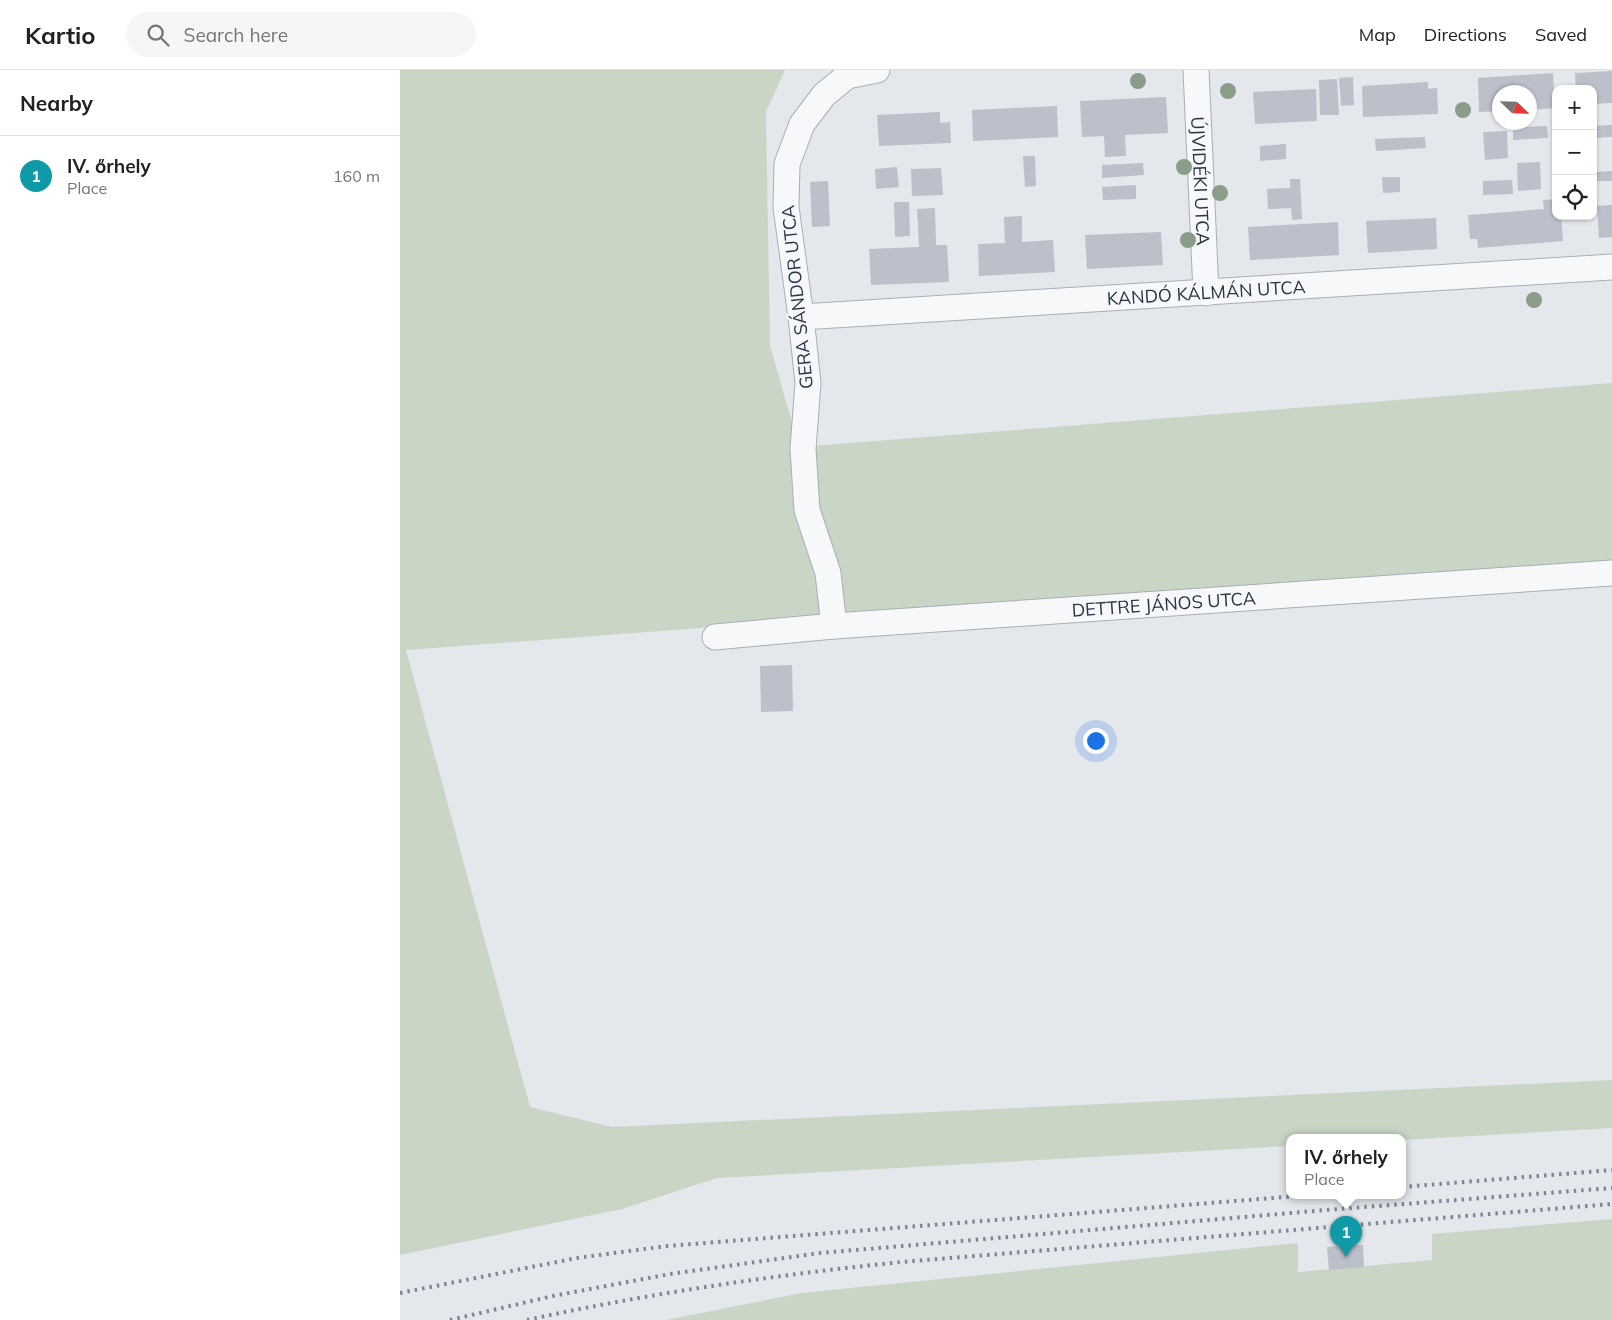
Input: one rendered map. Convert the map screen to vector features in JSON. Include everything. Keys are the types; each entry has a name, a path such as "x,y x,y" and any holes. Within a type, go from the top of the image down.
{"street":[{"name":"GERA SÁNDOR UTCA","path":"834,626 828,573 808,510 803,449 808,383 786,207 787,164 802,124 824,95 847,76 877,70"},
{"name":"ÚJVIDÉKI UTCA","path":"1196,70 1206,293"},
{"name":"KANDÓ KÁLMÁN UTCA","path":"801,316 1612,267"},
{"name":"DETTRE JÁNOS UTCA","path":"715,637 834,626 1612,573"}],"green space":[{"path":"400,70 785,70 766,112 770,346 799,447 1612,383 1612,560 406,650 530,1107 612,1127 1612,1080 1612,1128 1406,1140 1406,1134 1286,1134 1286,1146 717,1178 622,1209 400,1255"},
{"path":"1612,1219 1612,1320 666,1320 801,1293 1298,1243 1298,1272 1432,1260 1432,1234"}],"building":[{"path":"1612,71 1612,103 1597,104 1597,85 1576,85 1575,73"},
{"path":"1553,73 1552,108 1537,109 1537,85 1492,85 1492,111 1479,112 1478,78"},
{"path":"1353,77 1354,105 1341,106 1339,78"},
{"path":"1337,79 1339,115 1320,115 1319,80"},
{"path":"1428,82 1428,89 1437,88 1438,114 1363,117 1362,86"},
{"path":"1316,89 1317,121 1255,124 1253,92"},
{"path":"1166,97 1168,133 1125,135 1126,156 1105,157 1104,136 1082,137 1080,101"},
{"path":"1057,106 1058,137 973,141 972,110"},
{"path":"940,112 940,123 950,122 951,143 879,146 877,115"},
{"path":"1612,125 1612,137 1597,138 1597,126"},
{"path":"1537,126 1547,126 1548,138 1513,140 1513,130 1537,130"},
{"path":"1507,131 1508,158 1485,160 1483,132"},
{"path":"1425,137 1426,148 1376,151 1375,139"},
{"path":"1286,144 1286,159 1260,161 1260,146"},
{"path":"1023,156 1035,156 1036,186 1025,187"},
{"path":"1540,162 1541,189 1518,191 1517,163"},
{"path":"1143,163 1144,175 1102,178 1102,165"},
{"path":"897,167 899,187 876,189 875,169"},
{"path":"941,168 943,195 912,196 911,169"},
{"path":"1612,171 1612,181 1597,181 1597,172"},
{"path":"1382,177 1400,177 1400,192 1383,193"},
{"path":"1290,179 1300,179 1302,219 1292,220 1291,208 1268,209 1267,189 1290,188"},
{"path":"1512,180 1513,194 1483,195 1483,181"},
{"path":"828,181 830,226 812,227 810,182"},
{"path":"1136,185 1136,199 1103,200 1102,187"},
{"path":"1552,199 1552,220 1561,220 1563,241 1478,248 1477,239 1470,239 1468,215 1544,209 1543,200"},
{"path":"894,202 909,202 910,236 895,237"},
{"path":"1612,205 1612,237 1599,238 1597,206"},
{"path":"935,208 936,245 947,245 949,282 871,285 869,249 919,247 917,209"},
{"path":"1022,216 1022,242 1053,240 1055,272 979,276 978,244 1005,243 1004,217"},
{"path":"1436,218 1437,249 1368,253 1366,221"},
{"path":"1338,222 1339,255 1250,260 1248,227"},
{"path":"1161,232 1163,265 1087,269 1085,235"},
{"path":"792,665 793,711 761,712 760,666"},
{"path":"1363,1245 1364,1267 1329,1270 1327,1247"}],"railway":[{"path":"1406,1187 1612,1170"},
{"path":"450,1320 553,1296 670,1274 820,1253 1612,1188"},
{"path":"400,1293 577,1258 667,1246 1286,1197"},
{"path":"527,1320 620,1301 713,1286 901,1262 1612,1204"}],"place":[{"name":"IV. őrhely","path":"1346,1257"}]}
